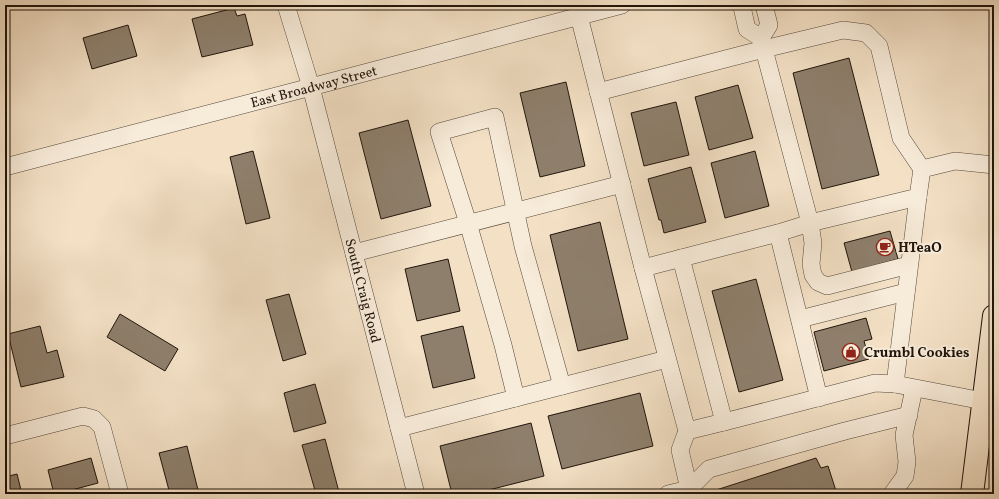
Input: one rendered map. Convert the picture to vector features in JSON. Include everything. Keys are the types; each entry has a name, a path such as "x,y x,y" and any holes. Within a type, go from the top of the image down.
{"main road":[{"path":"972,494 994,316"}],"street":[{"name":"South Craig Road","path":"286,5 311,87 416,494"},
{"name":"East Broadway Street","path":"5,167 622,5"},
{"path":"743,5 742,7 747,29 762,44 810,223 813,243 811,264 813,275 818,282 827,286 909,265"},
{"path":"762,44 769,25 764,5"},
{"path":"579,16 643,268 687,431 680,450 690,491"},
{"path":"598,92 762,44 843,30 866,33 879,46 901,138 922,169 895,384"},
{"path":"516,398 503,345 468,223 439,132 495,117 523,246 562,386"},
{"path":"922,169 955,161 994,165"},
{"path":"354,253 516,210 622,184"},
{"path":"643,268 778,233 810,223 918,197"},
{"path":"778,233 819,398"},
{"path":"681,258 724,422"},
{"path":"800,319 906,292"},
{"path":"399,428 667,360"},
{"path":"687,431 875,383 895,384 914,389 983,401"},
{"path":"892,494 905,476 907,462 904,435 914,389"},
{"path":"668,494 690,491 709,469 845,431 909,415"},
{"path":"5,436 83,416 94,419 102,427 120,494"}],"building":[{"path":"234,8 237,16 245,14 253,45 202,57 192,19"},
{"path":"128,25 137,56 92,69 83,38"},
{"path":"849,58 879,175 822,189 793,73"},
{"path":"566,82 585,166 540,177 520,93"},
{"path":"738,85 753,138 709,150 695,97"},
{"path":"676,102 689,155 644,166 631,113"},
{"path":"408,120 431,206 381,219 359,133"},
{"path":"253,151 270,218 246,224 230,157"},
{"path":"755,151 769,206 725,218 711,163"},
{"path":"691,167 706,222 664,233 648,179"},
{"path":"600,222 628,339 578,351 550,235"},
{"path":"890,231 898,259 852,272 844,243"},
{"path":"448,259 460,311 417,321 405,269"},
{"path":"756,279 783,380 739,392 712,291"},
{"path":"289,294 306,354 283,361 266,300"},
{"path":"120,314 178,349 165,371 107,337"},
{"path":"866,318 872,339 864,341 869,359 824,371 814,332"},
{"path":"40,326 47,353 57,350 64,377 21,387 8,334"},
{"path":"463,326 475,378 433,388 421,336"},
{"path":"315,384 326,423 294,432 284,393"},
{"path":"640,393 653,446 562,469 548,416"},
{"path":"531,423 544,476 473,494 452,494 440,446"},
{"path":"325,439 339,492 331,494 316,494 302,445"},
{"path":"187,446 199,494 170,494 159,453"},
{"path":"91,458 98,483 54,494 48,470"},
{"path":"816,458 821,468 828,466 837,494 715,494 713,491"},
{"path":"17,474 22,494 5,494 5,477"}],"place":[{"name":"HTeaO","path":"885,247"},
{"name":"Crumbl Cookies","path":"851,352"}]}
